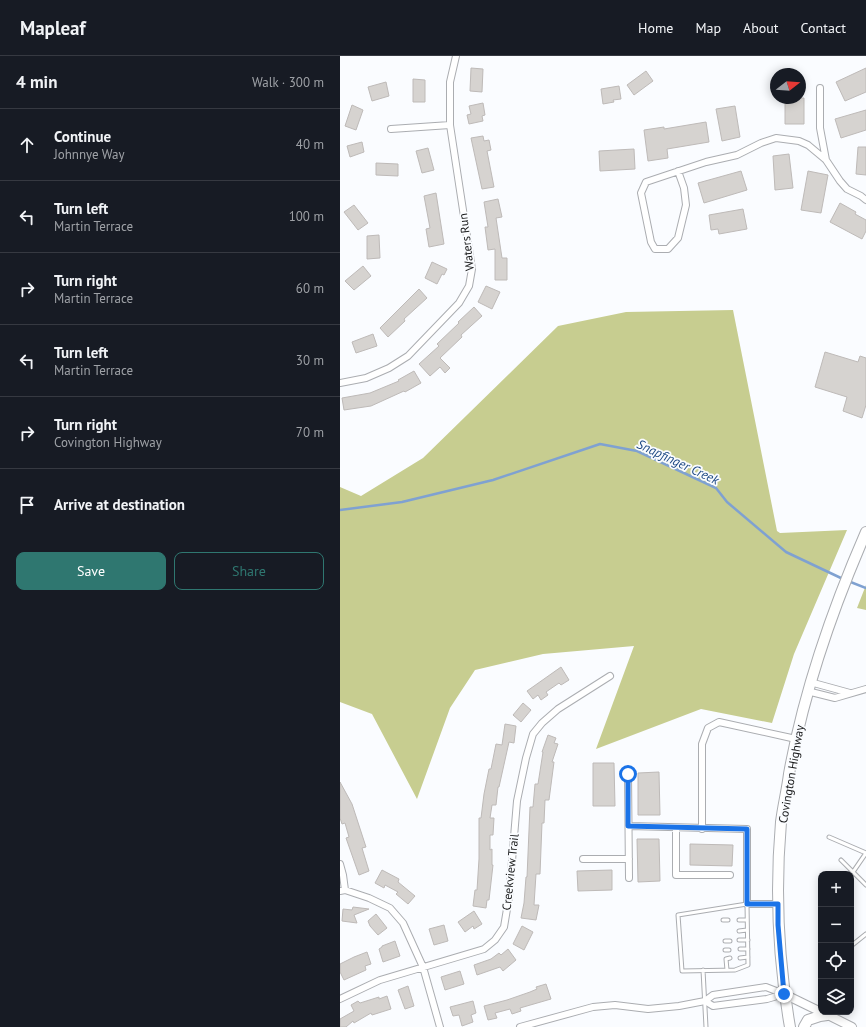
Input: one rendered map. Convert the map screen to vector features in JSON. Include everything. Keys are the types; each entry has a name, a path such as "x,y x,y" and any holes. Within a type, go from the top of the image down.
{"main road":[{"name":"Covington Highway","path":"790,1027 784,994 778,925 781,821 796,739 809,686 833,616 866,532"},
{"path":"804,1027 808,1020 821,1015"}],"street":[{"name":"Waters Run","path":"340,382 366,378 389,368 408,356 459,303 469,286 472,269 450,124 450,82 456,56"},
{"path":"820,88 820,128 826,160"},
{"path":"392,129 450,124"},
{"path":"678,171 684,188 686,205 678,238 668,248 655,249 651,242 641,193 646,182 678,171 706,162 738,156 761,143 776,138 799,141 808,145 826,160 840,181 848,189 866,200"},
{"name":"Creekview Trail","path":"340,999 380,980 484,949 495,940 504,927 509,897 517,801 526,758 533,734 542,723 558,709 610,676"},
{"path":"809,686 835,698 866,689"},
{"path":"809,686 852,693"},
{"path":"702,829 702,744 708,728 719,722 796,739"},
{"path":"628,774 629,878"},
{"path":"628,826 747,829 747,904 778,904"},
{"path":"676,828 676,875 730,875"},
{"path":"583,859 629,859"},
{"path":"340,864 343,875 342,891 369,898 390,908 403,923 423,967 440,1027"},
{"path":"520,1027 593,1007 615,1005 648,1009 679,1006 705,1001 713,994 766,987 818,1011"},
{"path":"705,1001 713,1006 767,999 784,994"},
{"path":"827,1015 852,1027"}],"lane":[{"path":"829,837 866,853 854,871"},
{"path":"840,860 852,871"},
{"path":"854,873 866,885"},
{"path":"747,904 748,965 735,970 682,971 678,915 747,904"},
{"path":"723,920 728,920"},
{"path":"739,920 747,920"},
{"path":"739,931 748,930"},
{"path":"854,944 866,934"},
{"path":"740,940 748,940"},
{"path":"725,942 730,941"},
{"path":"740,949 748,949"},
{"path":"740,958 748,957"},
{"path":"727,970 726,959 730,958"},
{"path":"703,970 706,1027"}],"green space":[{"path":"733,310 777,531 780,533 847,530 794,654 772,723 701,709 596,749 634,646 543,654 475,670 450,708 417,799 372,714 340,702 340,487 361,496 423,458 558,326 626,312"},
{"path":"866,585 866,610 857,608"}],"building":[{"path":"471,68 483,69 482,92 470,91"},
{"path":"866,68 866,92 845,101 836,82"},
{"path":"646,71 653,81 634,95 627,85"},
{"path":"413,79 425,80 425,102 413,102"},
{"path":"386,82 389,96 372,101 368,87"},
{"path":"619,86 621,99 603,104 601,89"},
{"path":"483,103 485,115 482,116 483,121 469,124 467,115 471,114 469,106"},
{"path":"785,104 804,104 804,124 785,124"},
{"path":"352,105 363,110 356,130 345,126"},
{"path":"735,106 740,137 722,141 716,109"},
{"path":"866,110 866,130 841,138 835,119"},
{"path":"706,122 709,142 667,149 668,158 648,161 644,130 664,127 664,129"},
{"path":"483,136 484,141 489,140 491,150 487,151 494,187 482,189 471,138"},
{"path":"362,142 364,152 350,157 347,146"},
{"path":"858,147 866,147 866,175 856,174"},
{"path":"428,148 434,170 422,173 416,151"},
{"path":"634,149 635,169 600,171 599,151"},
{"path":"789,154 793,188 775,190 773,156"},
{"path":"376,163 398,164 398,176 376,175"},
{"path":"741,171 747,190 704,203 698,183"},
{"path":"808,171 828,175 821,213 801,210"},
{"path":"436,193 444,244 429,247 426,229 430,228 424,196"},
{"path":"498,199 502,217 496,218 502,258 507,258 507,280 495,280 495,249 488,250 485,227 488,227 484,202"},
{"path":"840,203 856,212 855,214 866,220 866,231 862,239 830,222"},
{"path":"354,205 368,223 358,230 344,212"},
{"path":"743,209 747,229 719,234 718,229 711,230 709,215"},
{"path":"379,235 380,258 367,259 367,236"},
{"path":"432,262 447,269 444,275 442,274 437,284 425,278"},
{"path":"363,266 371,276 354,290 345,281"},
{"path":"486,286 500,292 492,309 478,302"},
{"path":"419,289 427,298 404,319 405,321 388,337 380,328"},
{"path":"474,307 482,316 461,335 462,337 440,358 450,368 445,373 440,367 430,376 419,364 439,346 437,344"},
{"path":"373,334 377,346 356,353 352,342"},
{"path":"825,352 858,362 860,356 866,358 866,405 862,418 843,411 847,397 815,387"},
{"path":"414,371 421,383 405,392 404,391 371,406 344,410 342,398 370,393 399,381 398,380"},
{"path":"561,667 569,680 561,685 559,683 546,692 548,695 541,700 538,695 533,699 527,691"},
{"path":"523,703 531,710 521,722 513,715"},
{"path":"505,724 516,726 514,743 509,742 498,787 496,805 492,805 490,818 494,818 493,835 490,835 490,850 492,849 493,865 489,900 487,900 486,908 473,906 475,890 477,890 479,818 481,818 489,769 491,769 496,744 502,745"},
{"path":"548,735 556,738 554,743 558,744 552,762 554,762 549,800 545,800 544,823 542,823 540,874 536,874 534,905 539,905 536,920 521,918 527,877 530,807 533,807 535,784 538,784 542,752"},
{"path":"593,763 614,763 615,806 593,806"},
{"path":"659,772 660,815 638,815 638,773"},
{"path":"340,782 352,804 366,847 362,848 369,871 359,875 346,838 349,837 345,823 342,824 340,818"},
{"path":"637,839 659,839 660,881 638,882"},
{"path":"690,844 733,845 732,866 690,865"},
{"path":"382,870 399,879 398,882 415,896 408,904 396,894 398,892 385,885 384,888 375,883"},
{"path":"612,870 612,890 578,891 577,871"},
{"path":"353,907 369,909 354,915 357,923 342,921 343,909 352,910"},
{"path":"474,911 482,924 474,929 473,926 465,932 458,922"},
{"path":"376,914 387,928 378,935 370,926 368,921"},
{"path":"444,925 448,941 434,945 429,929"},
{"path":"522,926 533,932 524,950 513,944"},
{"path":"395,941 400,956 383,962 379,949 382,946"},
{"path":"508,949 516,960 503,971 500,967 477,975 474,965 491,959 499,953 501,955"},
{"path":"367,952 371,964 365,966 366,970 344,980 340,972 340,964"},
{"path":"460,971 464,984 445,990 441,977"},
{"path":"546,984 551,999 520,1008 521,1011 512,1014 510,1009 495,1013 497,1018 488,1020 484,1006 530,992 537,989 536,987"},
{"path":"408,986 414,1006 405,1009 398,990"},
{"path":"387,996 391,1009 372,1015 371,1013 354,1023 353,1021 346,1027 340,1027 340,1019 354,1011 351,1005 358,1001 360,1003"},
{"path":"473,1001 476,1013 471,1015 473,1022 462,1026 459,1015 453,1016 450,1007"}],"waterway":[{"name":"Snapfinger Creek","path":"340,510 402,502 493,480 600,444 637,451 716,488 727,502 786,552 843,579"},
{"name":"Snapfinger Creek","path":"848,581 866,588"}],"route":[{"path":"628,774 628,826 747,829 747,904 778,904 778,925 784,994"}]}
